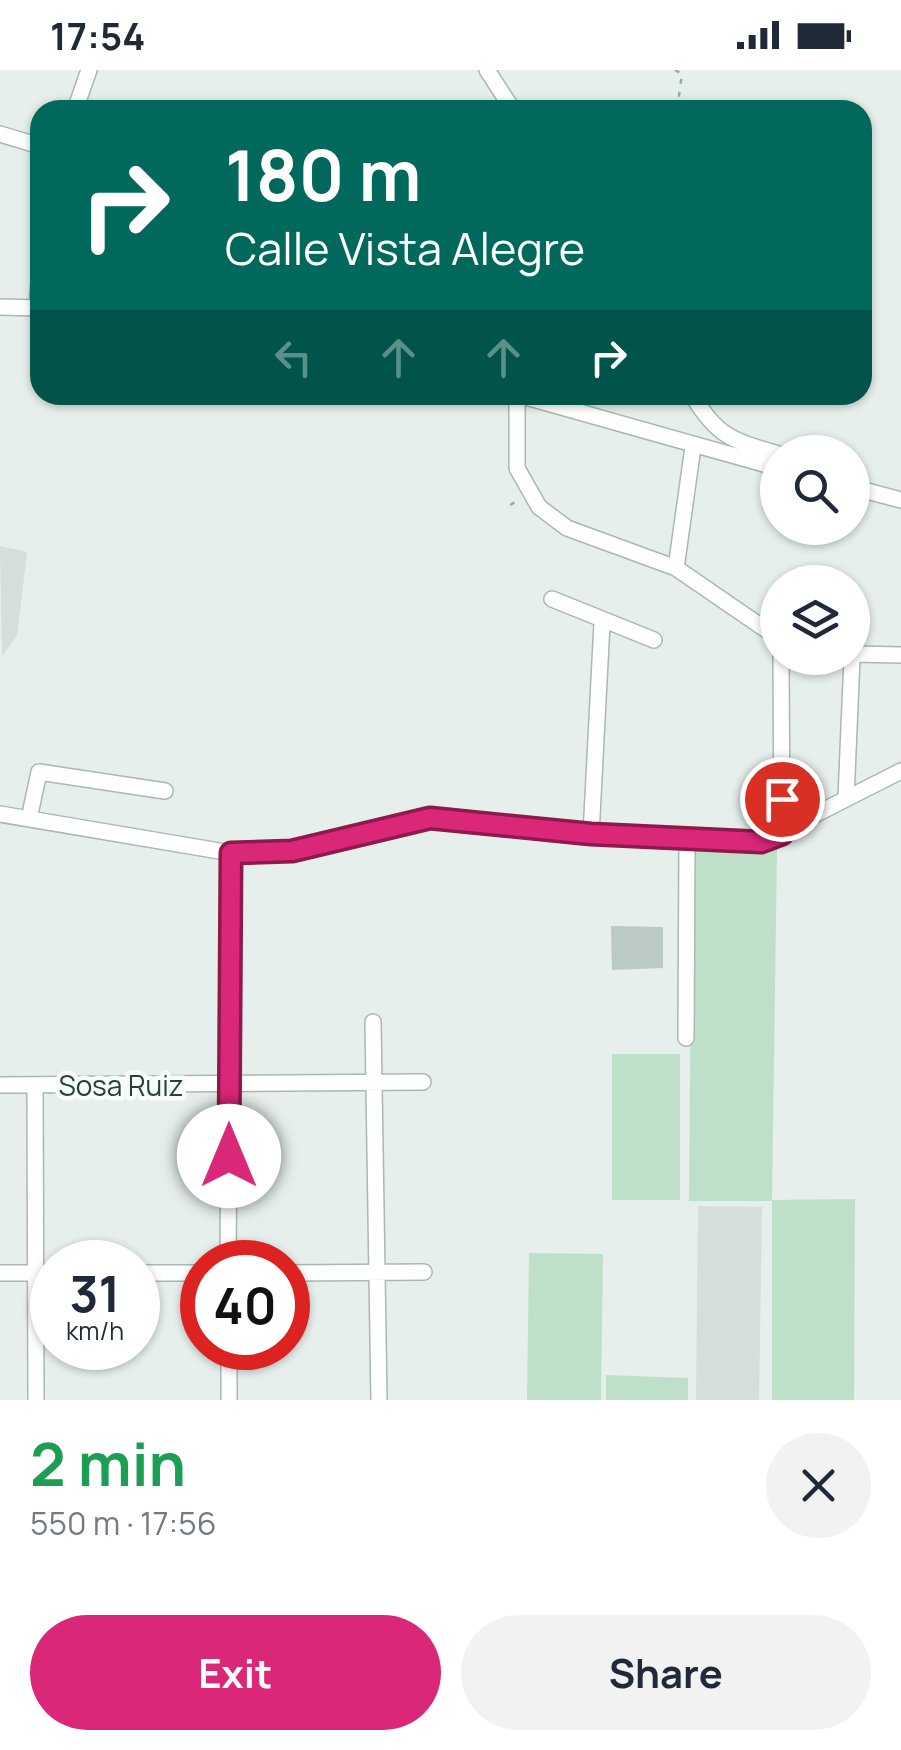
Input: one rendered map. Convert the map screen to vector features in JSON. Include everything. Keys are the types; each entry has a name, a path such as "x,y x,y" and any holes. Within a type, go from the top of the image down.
{"street":[{"path":"78,100 88,70"},
{"path":"488,70 508,100"},
{"path":"0,134 30,143"},
{"path":"0,307 30,307"},
{"path":"518,405 517,468 529,495 567,528 676,568 760,626"},
{"path":"552,405 760,464"},
{"path":"698,405 711,426 728,439 760,449"},
{"path":"676,568 693,447"},
{"path":"870,492 901,500"},
{"path":"552,599 602,623 654,640"},
{"path":"591,834 602,623"},
{"path":"870,656 901,655"},
{"path":"781,675 782,834"},
{"path":"846,798 851,675"},
{"path":"0,814 231,853 292,851 430,818 591,834 761,842 901,771"},
{"path":"29,819 39,772 165,791"},
{"path":"686,1038 687,839"},
{"path":"228,1240 231,853"},
{"path":"374,1022 378,1400"},
{"name":"Sosa Ruiz","path":"0,1085 423,1082"},
{"path":"35,1085 35,1240"},
{"path":"310,1272 424,1272"},
{"path":"0,1274 30,1274"},
{"path":"36,1370 36,1400"},
{"path":"229,1370 230,1400"}],"path":[{"path":"674,70 682,74 678,100"}],"shaded area":[{"path":"0,546 27,552 17,636 2,656"},
{"path":"698,1206 762,1207 759,1400 696,1400"}],"green space":[{"path":"692,845 777,848 772,1200 855,1199 854,1400 772,1400 772,1201 689,1201"},
{"path":"612,1054 680,1054 680,1200 612,1200"},
{"path":"529,1253 603,1254 601,1400 527,1400"},
{"path":"606,1375 688,1378 688,1400 606,1400"}],"building":[{"path":"611,926 663,927 663,968 612,970"}],"route":[{"path":"229,1156 231,853 292,851 430,818 532,830 761,842 782,834 782,799"}]}
